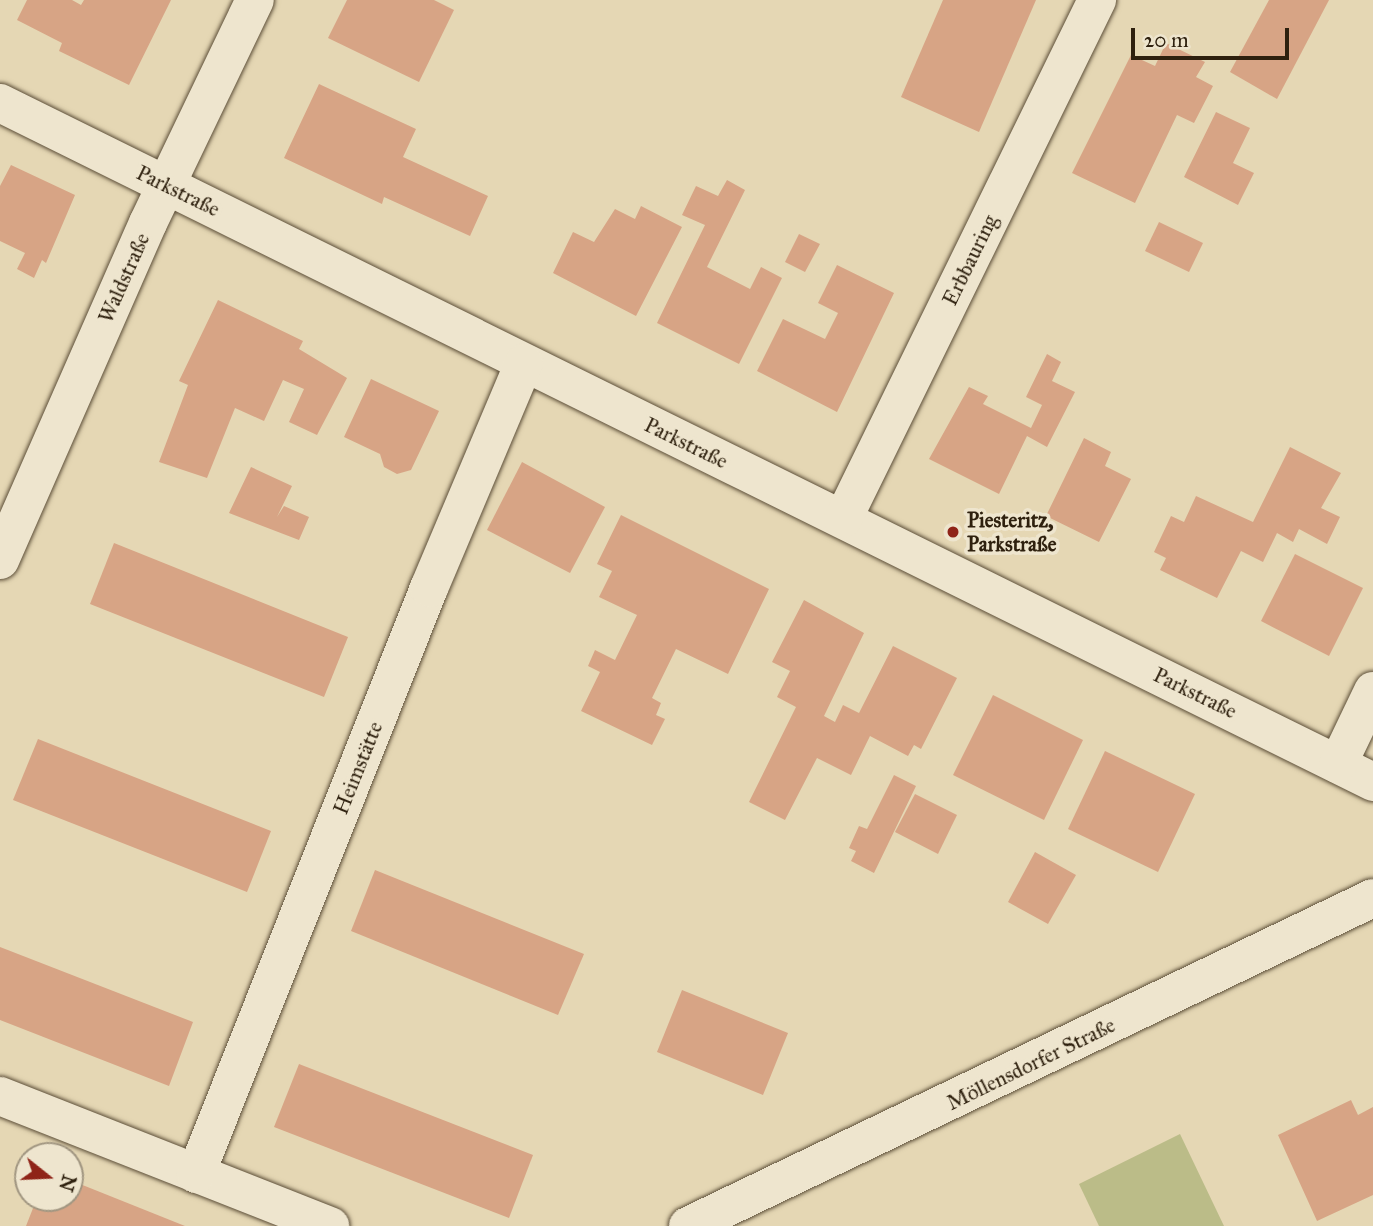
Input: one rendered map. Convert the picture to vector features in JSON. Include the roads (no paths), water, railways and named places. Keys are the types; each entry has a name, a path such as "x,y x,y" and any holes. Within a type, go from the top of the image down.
{"street":[{"name":"Waldstraße","path":"0,560 167,186 255,0"},
{"name":"Erbbauring","path":"843,519 1097,0"},
{"name":"Parkstraße","path":"0,103 1373,782"},
{"name":"Heimstätte","path":"196,1174 429,588 524,363"},
{"path":"1338,764 1373,691"},
{"name":"Möllensdorfer Straße","path":"688,1226 1373,898"},
{"path":"0,1096 330,1226"}],"place":[{"name":"Piesteritz, Parkstraße","path":"953,532"}]}
